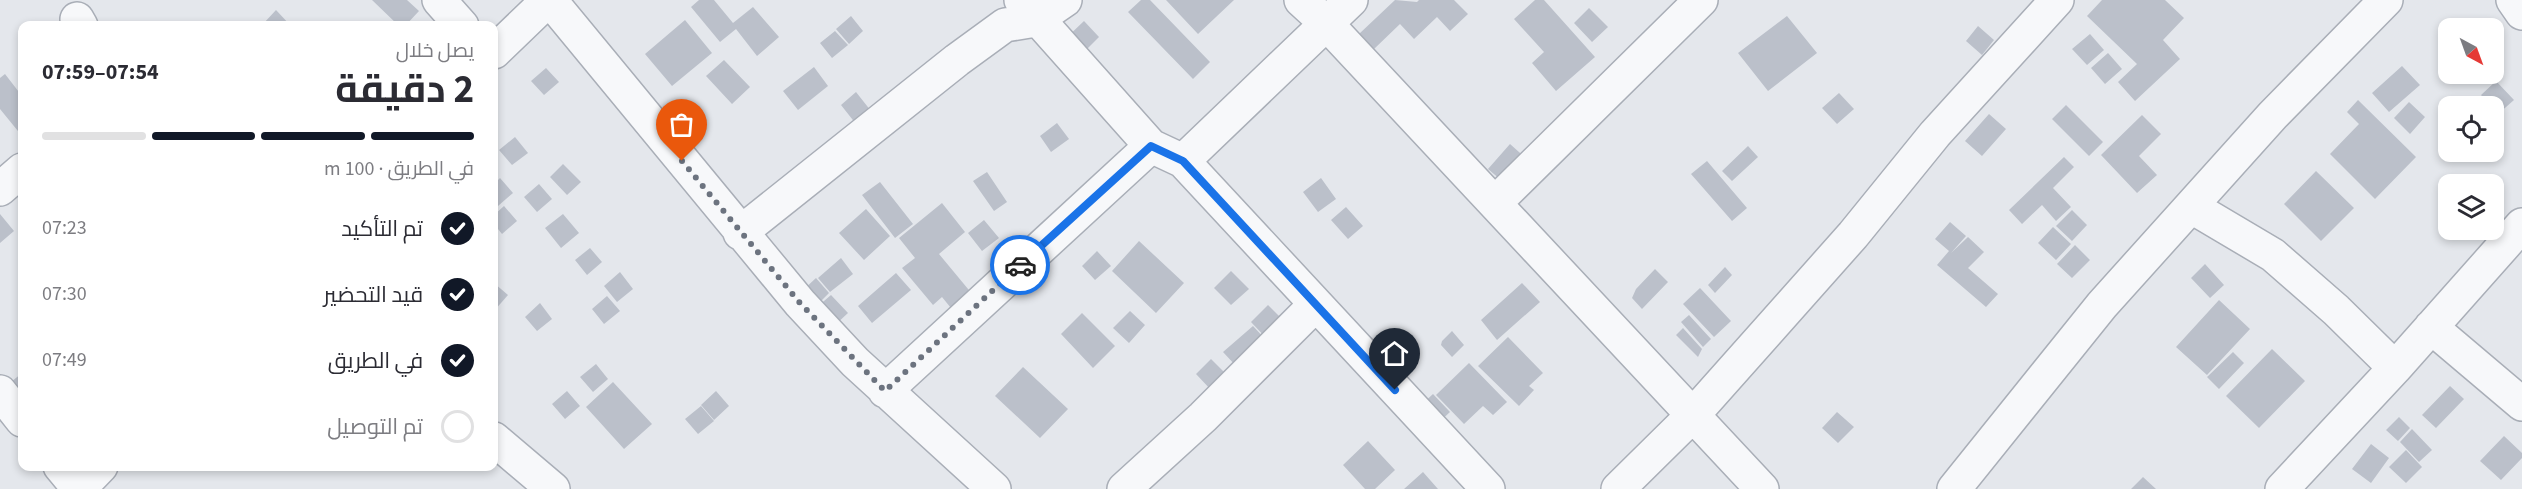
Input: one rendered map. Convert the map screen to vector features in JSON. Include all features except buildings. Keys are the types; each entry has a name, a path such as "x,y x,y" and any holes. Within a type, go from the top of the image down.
{"street":[{"path":"439,0 458,21"},
{"path":"498,48 549,0 800,303 885,391 994,489"},
{"path":"740,233 995,32 1029,10 1065,0"},
{"path":"1301,0 1325,22 1762,489"},
{"path":"1183,161 1325,22 1351,0"},
{"path":"1495,203 1701,0"},
{"path":"1618,489 1692,416 1853,235 1942,126 2058,0"},
{"path":"1954,489 2103,305 2273,116 2386,0"},
{"path":"2513,0 2522,13"},
{"path":"1029,10 1151,146 1183,161 1475,484"},
{"path":"885,391 1151,146"},
{"path":"0,189 18,174"},
{"path":"2192,207 2273,255 2336,310 2395,368"},
{"path":"2282,489 2395,368 2522,225"},
{"path":"1124,489 1203,417 1314,305"},
{"path":"2431,327 2522,404"},
{"path":"0,392 18,415"},
{"path":"498,442 553,489"},
{"path":"64,471 79,489 96,471"}],"way so far":[{"path":"682,161 800,303 885,391 1020,265"}],"route":[{"path":"1020,265 1151,146 1183,161 1395,390"}]}
